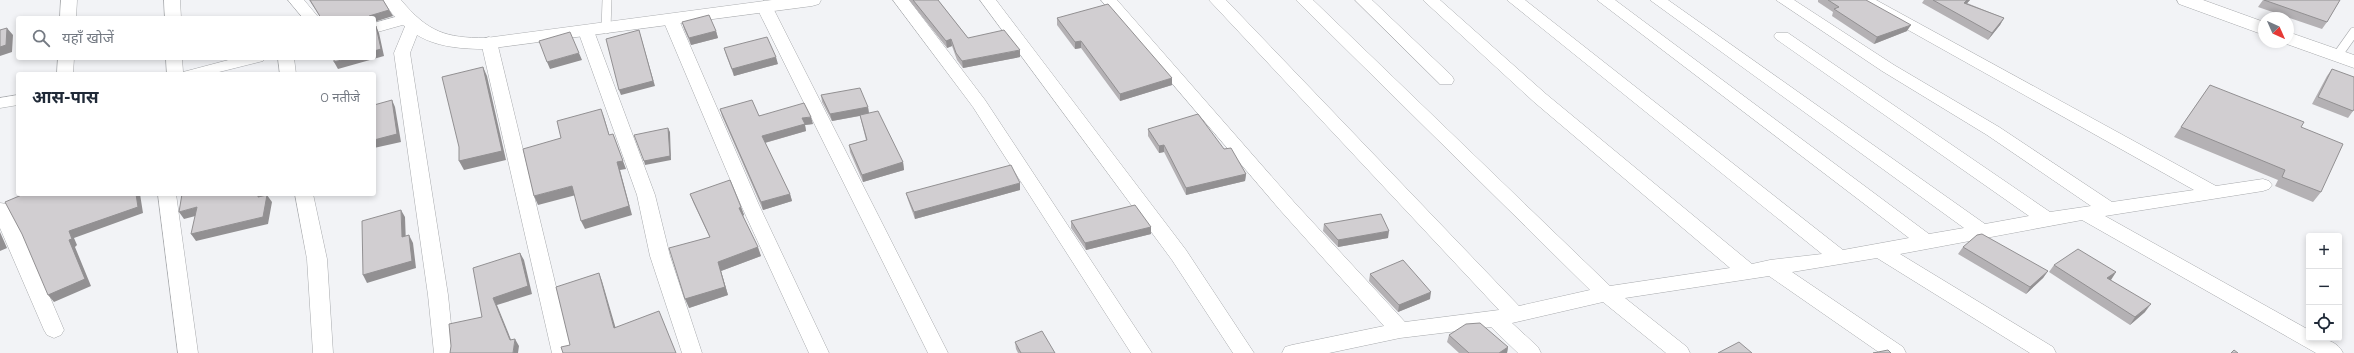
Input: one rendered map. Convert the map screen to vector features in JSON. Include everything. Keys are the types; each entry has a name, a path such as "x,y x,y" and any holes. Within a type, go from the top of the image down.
{"street":[{"path":"68,16 69,0"},
{"path":"172,0 173,16"},
{"path":"296,0 309,16"},
{"path":"391,0 420,31 437,39 474,44 606,29 812,0"},
{"path":"901,0 979,104 1142,353"},
{"path":"988,0 1178,256 1244,353"},
{"path":"1109,0 1287,206 1400,330"},
{"path":"1217,0 1514,314"},
{"path":"1304,0 1606,294 1680,353"},
{"path":"1363,0 1446,80"},
{"path":"1431,0 1540,98 1747,271"},
{"path":"1515,0 1840,258"},
{"path":"1605,0 1816,157 1926,242"},
{"path":"1658,0 1980,230"},
{"path":"1784,0 1888,68 1993,131 2108,209"},
{"path":"1865,0 2212,192"},
{"path":"2186,0 2258,27"},
{"path":"764,6 938,353"},
{"path":"671,20 750,205 819,353"},
{"path":"376,28 410,22"},
{"path":"410,22 402,53 438,295 444,353"},
{"path":"586,31 646,196 660,256 692,353"},
{"path":"1782,36 2047,219"},
{"path":"2294,40 2345,59"},
{"path":"489,42 562,353"},
{"path":"65,72 66,60"},
{"path":"174,60 175,72"},
{"path":"198,72 249,60"},
{"path":"286,60 288,72"},
{"path":"0,103 16,100"},
{"path":"1292,353 1321,350 1400,330 1495,319 1606,294 1747,271 1840,258 1980,230 2263,185"},
{"path":"167,196 188,353"},
{"path":"304,196 317,259 322,353"},
{"path":"0,209 16,241 54,330"},
{"path":"2085,213 2333,353"},
{"path":"1879,250 2046,353"},
{"path":"1770,268 1896,353"},
{"path":"1495,319 1531,353"}],"lane":[{"path":"606,29 607,0"},
{"path":"2345,59 2354,32"}],"building":[{"path":"310,0 383,0 389,10 369,16 320,16"},
{"path":"913,0 938,0 968,38 1004,30 1020,50 962,61 956,53 951,39 946,41"},
{"path":"1828,0 1866,0 1911,25 1877,37 1834,9 1839,7"},
{"path":"1933,0 1967,0 1964,3 2004,18 1992,33"},
{"path":"2264,0 2340,0 2327,22"},
{"path":"1108,4 1172,78 1120,94 1081,41 1075,42 1057,18"},
{"path":"709,15 716,31 689,38 682,22"},
{"path":"376,26 381,49 376,50"},
{"path":"7,28 6,45 0,47 0,30"},
{"path":"639,30 653,81 619,90 606,39"},
{"path":"570,32 579,53 547,62 539,41"},
{"path":"767,37 776,57 732,69 724,48"},
{"path":"483,67 502,151 459,161 459,147 442,77"},
{"path":"2332,69 2354,77 2353,111 2318,97"},
{"path":"2210,85 2304,122 2301,127 2343,144 2321,192 2282,177 2285,170 2181,127"},
{"path":"860,88 868,107 830,114 821,95"},
{"path":"392,100 397,134 376,139 376,104"},
{"path":"752,100 759,116 804,103 811,117 802,118 805,124 762,136 790,194 761,202 720,109"},
{"path":"601,109 609,135 613,134 623,161 617,162 629,206 581,221 572,186 534,196 523,149 561,138 557,121"},
{"path":"878,111 903,162 862,175 849,145 867,140 860,115"},
{"path":"1198,114 1224,149 1231,148 1246,174 1186,188 1164,145 1159,146 1148,129"},
{"path":"668,128 670,156 644,161 634,135"},
{"path":"1011,165 1020,183 914,212 906,193"},
{"path":"730,180 741,207 739,208 758,247 718,262 725,287 685,299 669,248 710,237 690,194"},
{"path":"19,196 136,196 138,207 69,231 72,239 69,240 85,279 48,295 22,234 5,202"},
{"path":"182,196 267,196 263,217 191,234 197,207 179,212"},
{"path":"1135,205 1151,227 1085,243 1071,221"},
{"path":"401,210 402,237 409,235 412,261 363,275 362,221"},
{"path":"1381,214 1389,231 1338,240 1324,224"},
{"path":"1982,234 2048,271 2030,287 1963,247 1977,235"},
{"path":"2078,249 2116,272 2107,278 2151,304 2135,317 2054,265"},
{"path":"520,253 528,286 493,298 510,340 515,339 513,353 450,353 451,346 449,324 482,317 473,268"},
{"path":"1403,260 1431,292 1399,305 1370,274"},
{"path":"599,273 614,328 659,311 676,353 563,353 561,347 570,345 556,287"},
{"path":"1480,323 1508,347 1499,353 1469,353 1449,335 1466,324"},
{"path":"1042,331 1055,353 1021,353 1015,342"},
{"path":"1739,342 1752,353 1718,353"},
{"path":"1888,350 1891,353 1873,353"},
{"path":"2234,350 2238,353 2231,353"}]}
